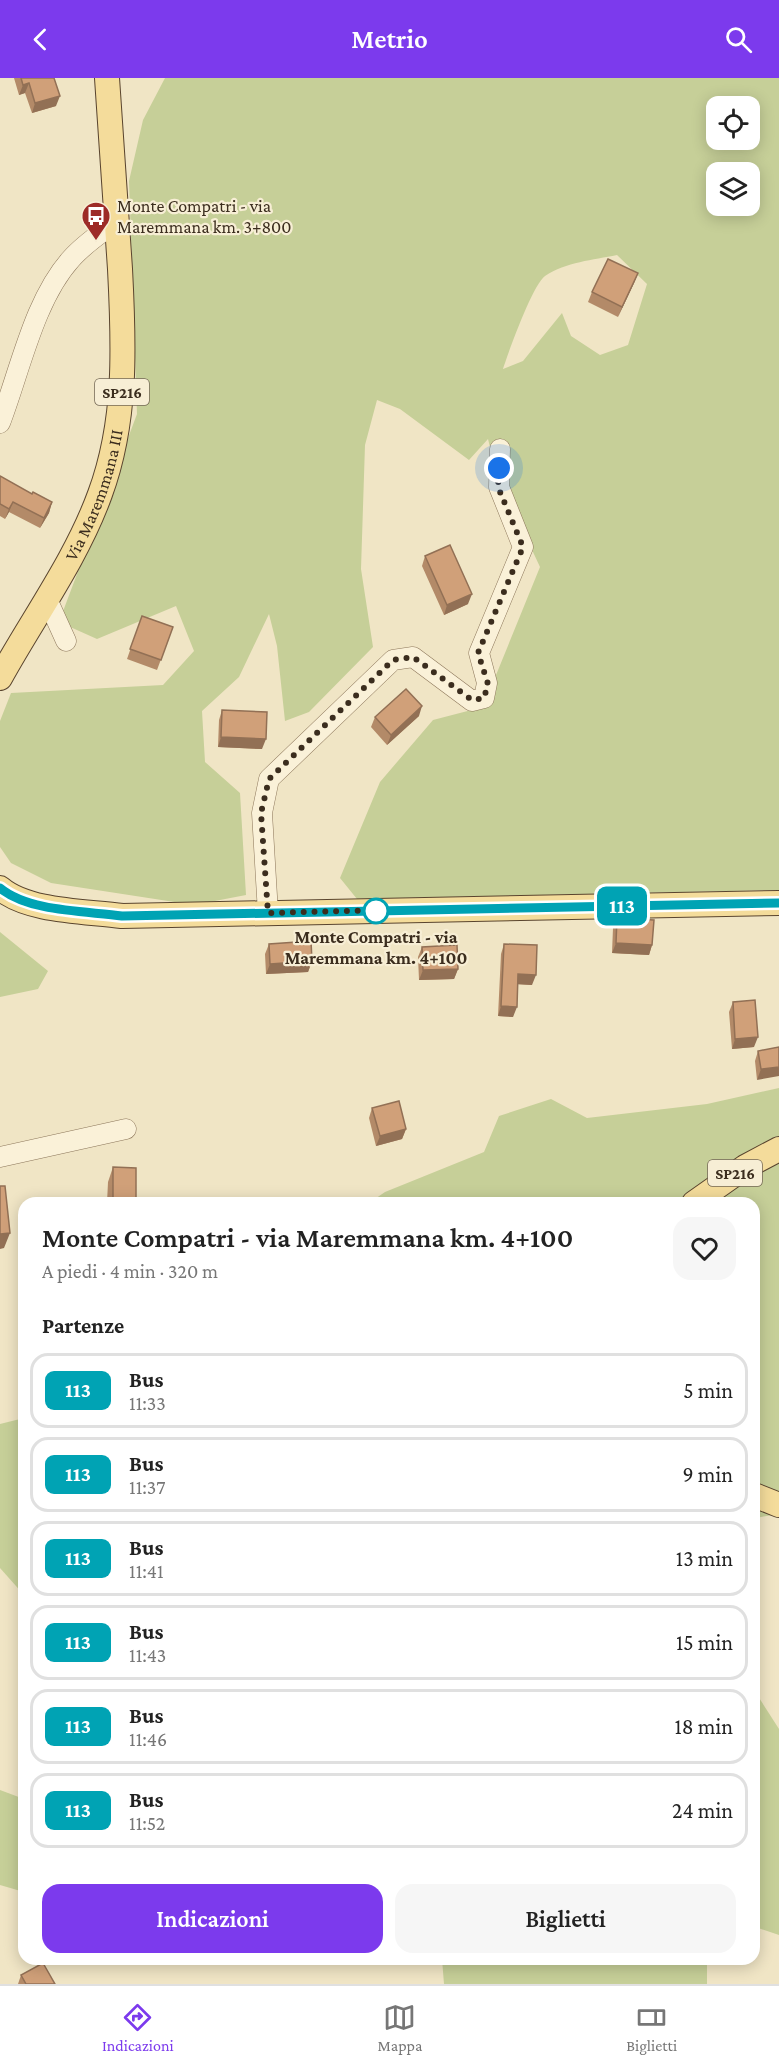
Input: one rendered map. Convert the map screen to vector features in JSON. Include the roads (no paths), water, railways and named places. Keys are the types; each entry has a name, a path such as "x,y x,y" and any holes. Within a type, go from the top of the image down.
{"main road":[{"name":"Via Maremmana III","path":"0,678 47,599 95,508 117,435 123,356 117,221 106,78"},
{"path":"0,888 12,896 39,905 122,916 779,903"},
{"name":"SP216","path":"702,1197 745,1167 779,1149"},
{"path":"760,1497 779,1505"}],"street":[{"path":"0,423 32,331 55,282 66,264 80,249 117,221"},
{"path":"268,913 261,813 269,779 393,660 413,657 472,700 484,698 488,684 478,653 523,547 498,487 500,449"},
{"path":"47,599 66,641"},
{"path":"0,1157 126,1128"}],"place":[{"name":"Monte Compatri - via Maremmana km. 3+800","path":"96,242"},
{"name":"Monte Compatri - via Maremmana km. 4+100","path":"376,911"}]}
